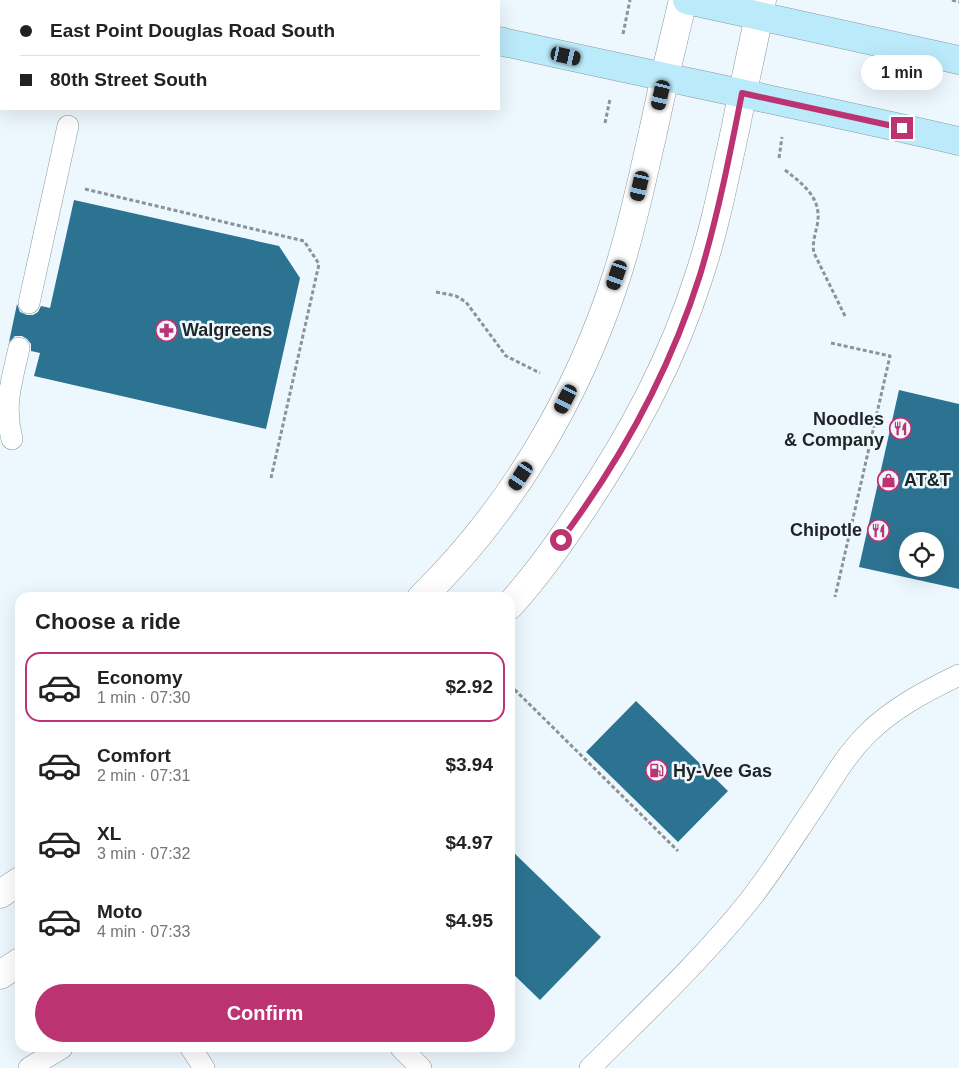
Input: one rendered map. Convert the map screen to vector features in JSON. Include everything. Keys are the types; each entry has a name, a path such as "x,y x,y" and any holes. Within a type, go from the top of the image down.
{"main road":[{"path":"687,0 760,8 959,60"},
{"path":"500,41 959,141"}],"street":[{"path":"427,592 451,567 504,501 552,427 595,335 629,234 683,0"},
{"path":"515,599 569,529 609,468 642,412 667,362 687,313 702,266 723,186 760,8"},
{"path":"0,894 15,884"},
{"path":"0,975 15,965"}],"lane":[{"path":"29,303 68,126"},
{"path":"12,439 8,422 8,403 19,348"},
{"path":"590,1068 671,988 725,930 773,869 840,767 858,744 886,718 908,702 959,675"},
{"path":"29,1068 55,1052"},
{"path":"194,1052 204,1068"},
{"path":"405,1052 422,1068"}],"path":[{"path":"952,0 959,2"},
{"path":"785,170 807,189 816,202 818,214 813,243 814,253 845,316"},
{"path":"77,188 304,240 319,264 272,478"},
{"path":"436,292 456,296 466,302 506,356 543,375"},
{"path":"830,343 890,356 834,597"},
{"path":"515,690 678,852"}],"building":[{"name":"Walgreens","path":"74,200 279,246 300,278 266,429 34,376 40,353 31,351 31,344 22,336 15,336 9,342 17,304 20,312 27,315 33,315 38,312 41,306 50,308"},
{"path":"899,390 959,404 959,589 904,577 944,577 944,532 899,532 899,576 859,567"},
{"name":"Hy-Vee Gas","path":"636,701 728,791 678,842 586,752"},
{"path":"515,854 601,937 540,1000 515,976"}],"place":[{"name":"Walgreens","path":"166,330"},
{"name":"Noodles & Company","path":"900,429"},
{"name":"AT&T","path":"888,480"},
{"name":"Chipotle","path":"878,530"},
{"name":"Hy-Vee Gas","path":"657,771"}],"route":[{"path":"561,540 609,468 642,412 667,362 687,313 714,223 742,93 902,128"}]}
